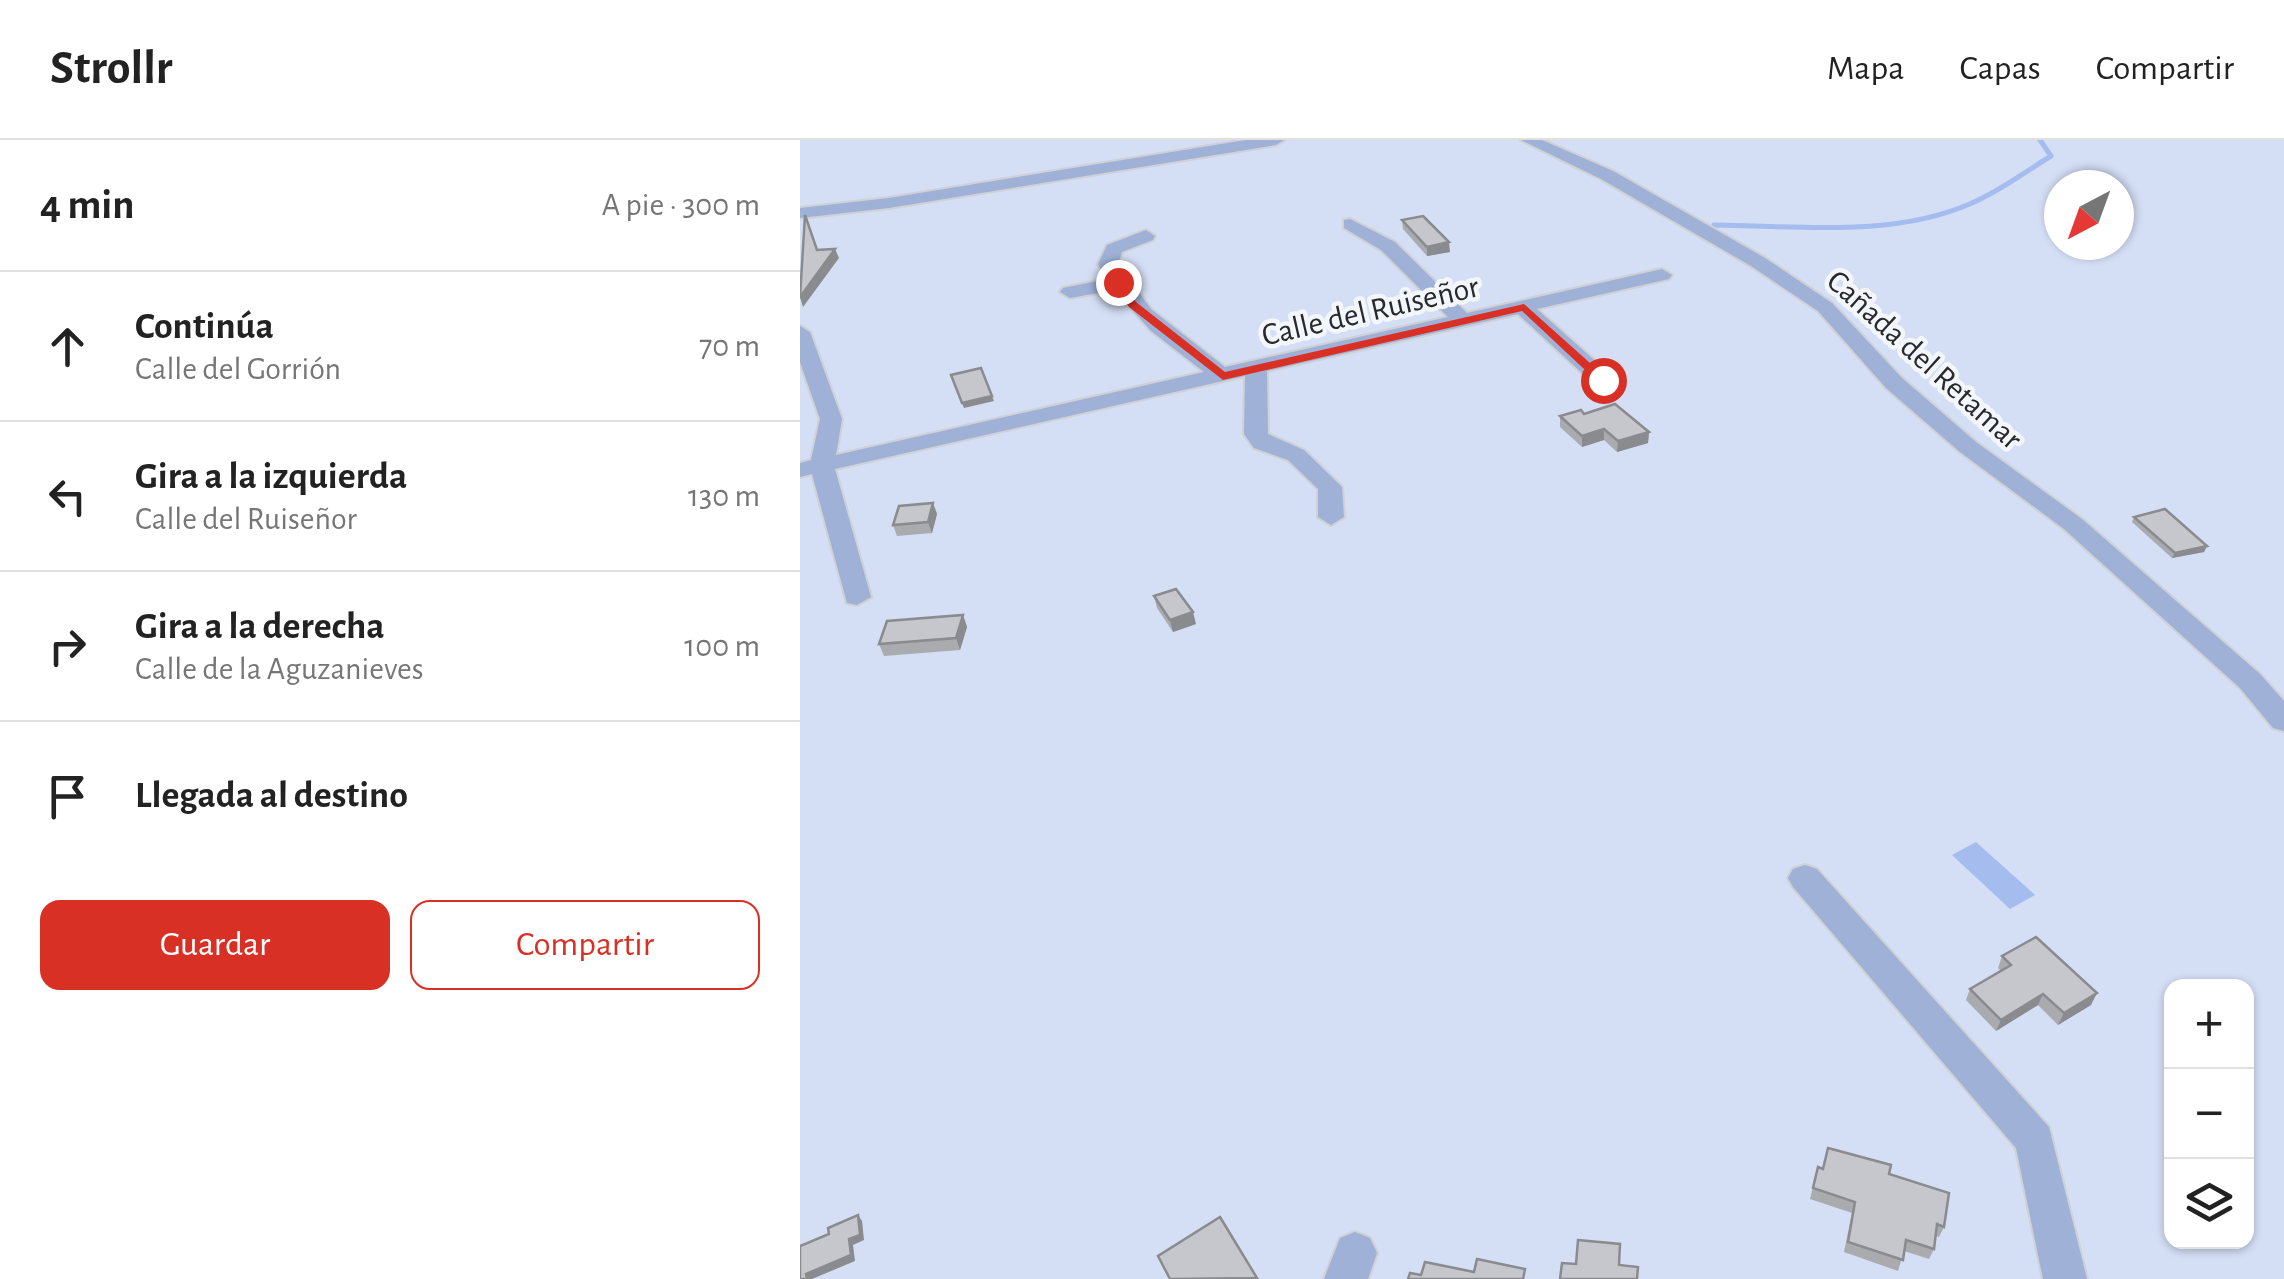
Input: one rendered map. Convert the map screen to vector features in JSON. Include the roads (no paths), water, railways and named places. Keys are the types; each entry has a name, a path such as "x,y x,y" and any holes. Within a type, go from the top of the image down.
{"street":[{"path":"800,213 889,203 1276,140"},
{"name":"Cañada del Retamar","path":"1529,140 1607,175 1758,262 1825,306 1894,383 1968,447 2073,524 2250,681 2284,721"},
{"path":"1350,224 1388,246 1465,322"},
{"path":"1146,236 1114,250 1108,264 1132,305 1223,376"},
{"name":"Calle del Ruiseñor","path":"811,468 1662,275"},
{"path":"1070,292 1118,282"},
{"path":"1524,308 1603,380"},
{"path":"800,332 831,420 811,468 857,597"},
{"path":"1256,370 1256,434 1262,442 1296,455 1330,487 1331,517"},
{"path":"1805,878 2035,1140 2066,1279"}],"waterway":[{"path":"1714,225 1845,228 1942,214 1992,193 2051,156 2040,140"}]}
